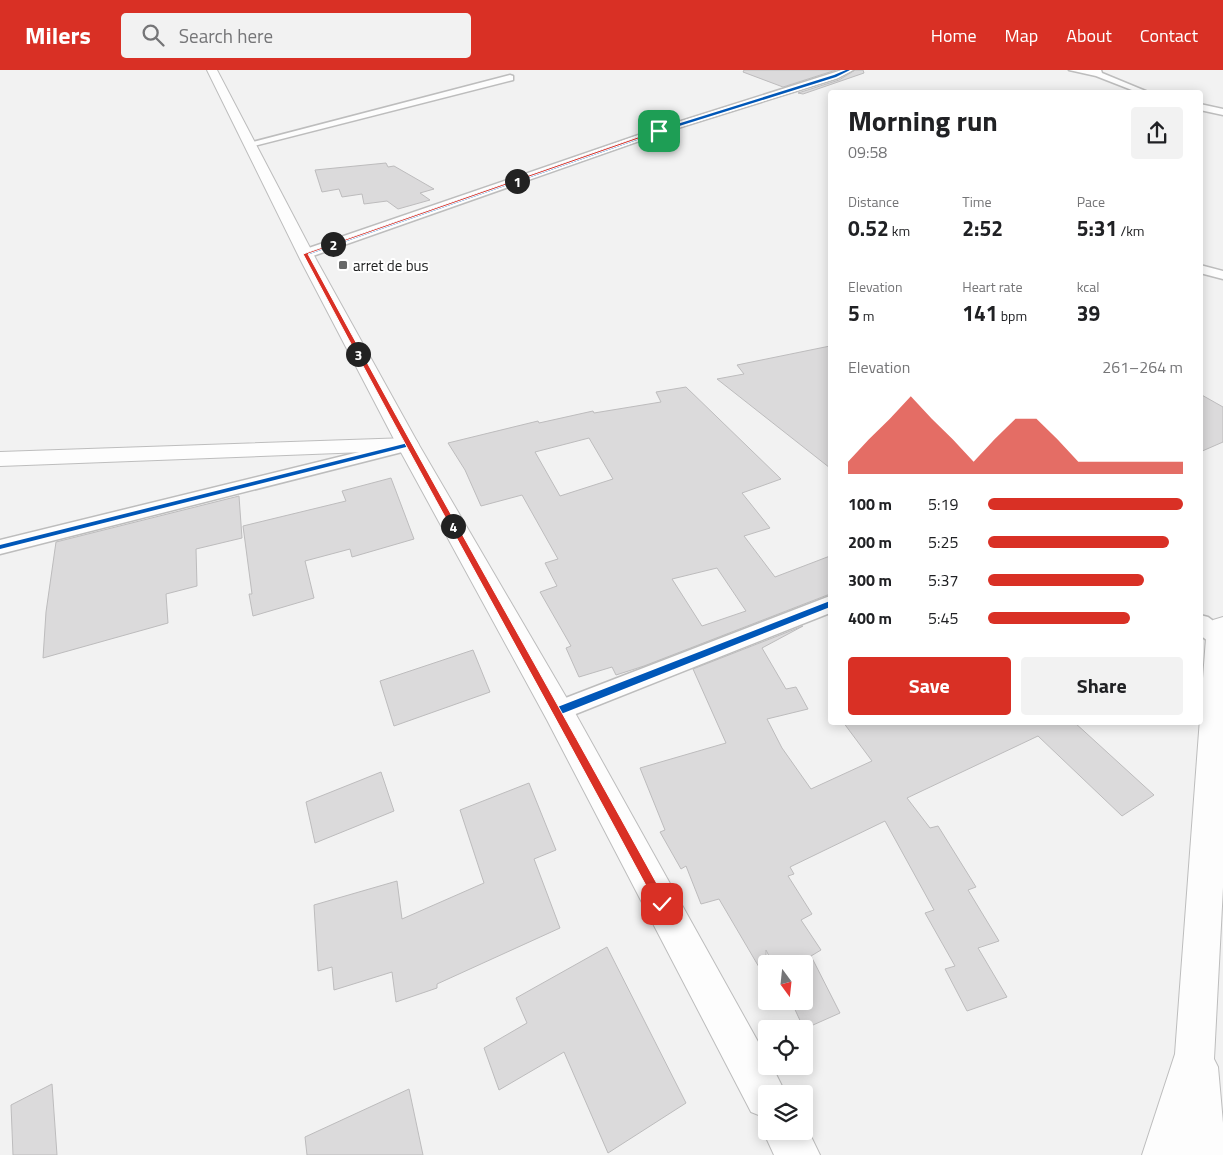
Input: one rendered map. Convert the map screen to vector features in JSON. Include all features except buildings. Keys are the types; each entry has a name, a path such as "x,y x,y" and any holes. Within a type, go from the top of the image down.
{"main road":[{"path":"212,70 305,254 408,446 558,711 760,1085"},
{"path":"0,459 408,446"},
{"path":"1204,1155 1195,1054 1214,629"},
{"path":"1164,1155 1195,1054"},
{"path":"790,1140 798,1155"}],"street":[{"path":"822,70 836,76"},
{"path":"305,254 659,131 836,76 849,70"},
{"path":"1073,70 1098,72 1111,81 1138,90"},
{"path":"250,144 510,78"},
{"path":"797,78 813,83"},
{"path":"442,95 460,102"},
{"path":"1203,108 1223,112"},
{"path":"1203,270 1223,275"},
{"path":"0,547 408,446"},
{"path":"558,711 828,605"}],"cycle path":[{"path":"305,254 659,131 849,70"},
{"path":"0,547 408,445"},
{"path":"558,711 828,605"}],"place":[{"name":"arret de bus","path":"343,265"}],"route":[{"path":"659,131 553,170 447,204 305,254 408,446 558,711 662,904"}]}
